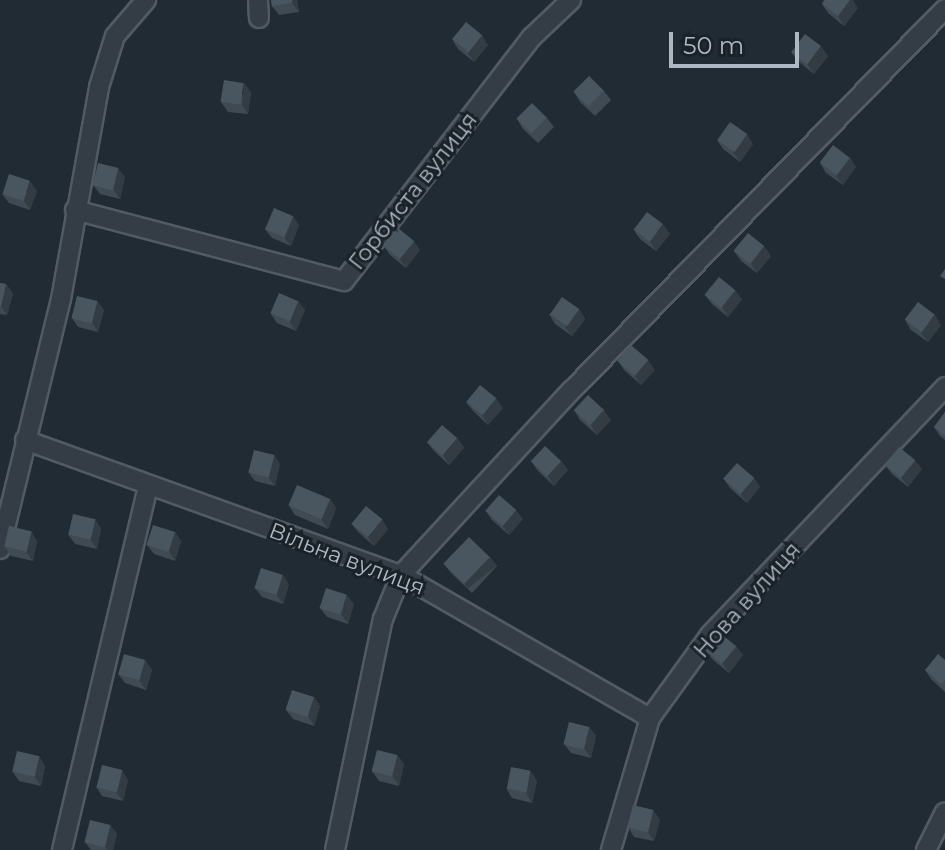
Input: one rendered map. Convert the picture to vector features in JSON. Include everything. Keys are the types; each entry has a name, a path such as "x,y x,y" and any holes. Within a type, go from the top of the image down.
{"street":[{"path":"0,549 61,299 99,87 115,36 146,0"},
{"name":"Горбиста вулиця","path":"75,210 344,281 532,37 571,0"},
{"path":"335,850 383,619 401,575 572,390 945,9"},
{"name":"Нова вулиця","path":"611,850 650,718 710,635 945,387"},
{"name":"Вільна вулиця","path":"25,440 148,487 401,575 650,718"},
{"path":"62,850 148,487"},
{"path":"926,850 945,812"}],"building":[{"path":"271,0 292,0 292,3 272,6"},
{"path":"824,0 850,0 838,16 822,4"},
{"path":"466,22 482,35 468,52 452,39"},
{"path":"805,34 821,46 807,64 791,52"},
{"path":"589,76 604,91 588,106 573,92"},
{"path":"224,80 244,83 240,105 221,102"},
{"path":"532,103 547,118 531,133 516,119"},
{"path":"730,122 747,134 735,152 717,140"},
{"path":"833,145 850,158 837,175 820,163"},
{"path":"98,163 118,168 113,190 92,185"},
{"path":"9,174 30,181 23,201 3,194"},
{"path":"274,208 293,216 284,237 265,229"},
{"path":"647,212 663,224 650,242 634,230"},
{"path":"398,228 414,241 400,259 384,246"},
{"path":"748,233 764,246 750,264 734,251"},
{"path":"719,277 735,290 721,308 705,295"},
{"path":"0,283 6,284 1,306 0,306"},
{"path":"279,293 298,301 290,321 270,313"},
{"path":"77,296 97,301 92,323 71,318"},
{"path":"562,297 579,309 567,326 550,314"},
{"path":"918,302 935,315 922,332 905,320"},
{"path":"631,345 648,360 635,376 617,361"},
{"path":"480,385 496,398 482,415 466,402"},
{"path":"588,395 604,410 590,425 574,410"},
{"path":"945,412 945,436 934,427"},
{"path":"442,425 457,438 442,455 427,442"},
{"path":"545,446 561,461 547,476 531,461"},
{"path":"899,447 915,460 901,478 885,465"},
{"path":"254,450 274,455 269,477 248,472"},
{"path":"737,463 754,478 741,494 723,479"},
{"path":"297,485 330,499 322,519 288,505"},
{"path":"499,495 516,510 503,526 485,511"},
{"path":"366,506 382,519 368,537 352,524"},
{"path":"73,514 95,519 91,540 68,534"},
{"path":"153,525 175,532 168,552 147,545"},
{"path":"9,526 31,531 27,552 4,546"},
{"path":"469,537 490,557 464,584 443,564"},
{"path":"261,568 283,575 276,595 255,588"},
{"path":"326,588 347,595 340,615 320,608"},
{"path":"720,633 736,646 722,664 706,651"},
{"path":"124,654 145,660 139,680 118,674"},
{"path":"938,654 945,660 945,680 941,684 925,670"},
{"path":"292,690 314,697 307,717 286,710"},
{"path":"569,722 589,727 584,749 563,744"},
{"path":"377,750 397,755 392,776 372,771"},
{"path":"17,751 39,756 35,777 12,771"},
{"path":"102,765 122,770 117,792 96,787"},
{"path":"511,767 531,771 526,792 507,789"},
{"path":"633,805 653,810 648,832 627,827"},
{"path":"90,820 110,825 105,847 84,842"}]}
